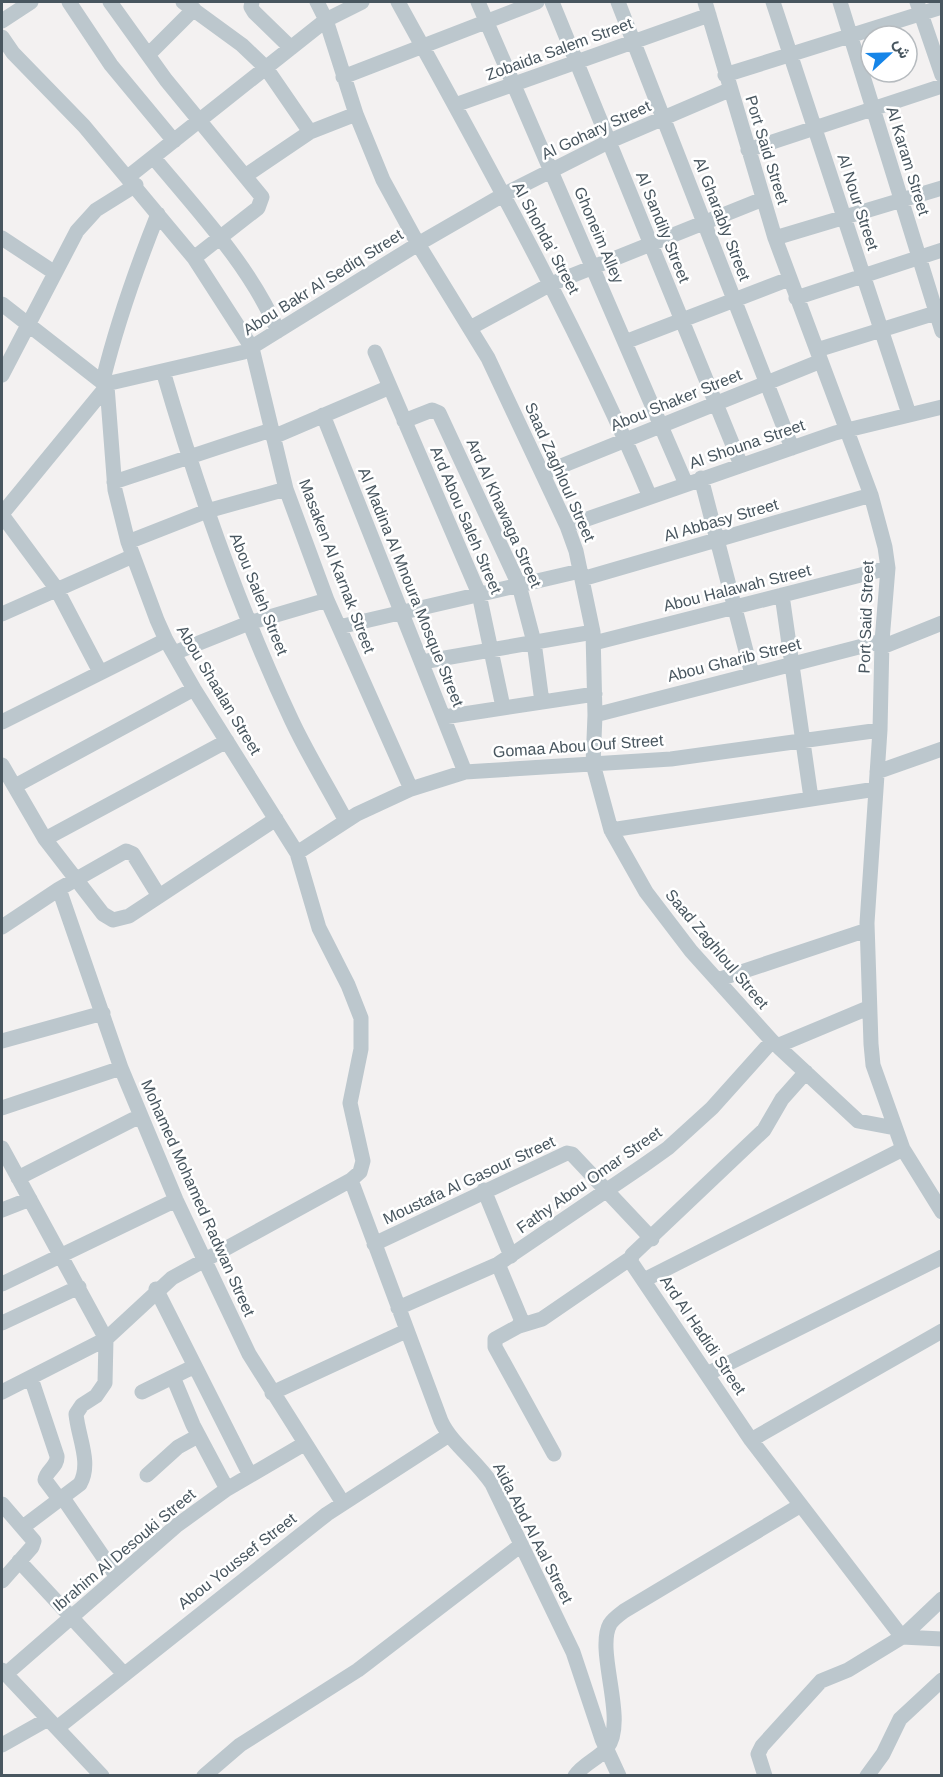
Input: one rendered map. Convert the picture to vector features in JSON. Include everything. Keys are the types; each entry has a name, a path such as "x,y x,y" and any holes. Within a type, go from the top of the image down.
{"street":[{"path":"2,21 31,2"},
{"path":"69,2 111,65 174,141"},
{"path":"110,2 199,121 262,197 261,205 194,258"},
{"path":"252,2 250,7 254,12 291,48"},
{"name":"Saad Zaghloul Street","path":"317,2 326,20 356,114 383,180 418,244 488,358 567,526 581,575 594,637 593,764 611,830 646,892 691,951 775,1043 834,1101 858,1121 895,1128"},
{"path":"2,375 86,220 132,181 153,157 326,20 362,2"},
{"name":"Al Shohda' Street","path":"398,2 551,284 626,440 650,497"},
{"name":"Ghoneim Alley","path":"478,2 661,426 694,481 717,540 752,674"},
{"path":"343,77 537,2"},
{"name":"Al Sandily Street","path":"552,2 741,465"},
{"name":"Al Gharably Street","path":"618,2 792,448"},
{"name":"Al Nour Street","path":"773,2 909,414"},
{"name":"Al Karam Street","path":"840,2 919,257 939,312 942,331"},
{"path":"148,55 189,5 242,45 266,68 310,132"},
{"path":"919,7 942,75"},
{"name":"Al Gohary Street","path":"418,244 550,170 663,118 727,83 791,55 851,35 919,7 942,7"},
{"name":"Zobaida Salem Street","path":"454,105 633,41 707,8"},
{"name":"Port Said Street","path":"707,8 727,83 775,238 882,529 888,568 867,930 868,1008 873,1065 903,1149 942,1212"},
{"name":"Masaken Al Karnak Street","path":"2,37 13,52 84,126 132,181 194,258 252,348 258,364 286,489 327,600 411,789"},
{"path":"748,150 942,86"},
{"path":"245,176 310,132 356,114"},
{"path":"153,157 220,238 265,303 278,331"},
{"path":"775,238 942,188"},
{"path":"470,328 551,284 763,200"},
{"path":"100,672 56,588 2,515 105,383 118,319 139,258 158,214"},
{"path":"2,238 56,273"},
{"name":"Abou Bakr Al Sediq Street","path":"105,383 236,356 418,244"},
{"path":"796,298 942,250"},
{"path":"626,342 789,279"},
{"path":"2,304 105,383"},
{"name":"Abou Shaker Street","path":"544,473 766,383 819,356 881,330 939,312"},
{"name":"Ard Abou Saleh Street","path":"375,352 479,594 493,650 503,707"},
{"name":"Abou Saleh Street","path":"164,371 188,459 249,623 293,722 346,821"},
{"name":"Abou Shaalan Street","path":"105,383 114,482 130,549 170,647 297,853 319,928 348,985 361,1018 361,1049 350,1103 363,1161 360,1172 351,1180"},
{"path":"114,482 272,434 390,387"},
{"name":"Al Shouna Street","path":"567,526 847,430 942,407"},
{"name":"Ard Al Khawaga Street","path":"404,421 432,410 439,413 519,585 534,642 542,702"},
{"name":"Al Madina Al Mnoura Mosque Street","path":"323,415 465,772"},
{"path":"2,614 207,511 286,489"},
{"name":"Al Abbasy Street","path":"339,627 519,585 581,575 717,540 871,495"},
{"name":"Abou Halawah Street","path":"594,637 735,607 888,568"},
{"path":"782,595 811,798"},
{"path":"2,722 100,672 170,647 327,600"},
{"name":"Abou Gharib Street","path":"595,715 792,664 882,644 942,623"},
{"path":"422,662 534,642 594,637"},
{"path":"15,786 194,688"},
{"path":"444,717 595,694"},
{"name":"Gomaa Abou Ouf Street","path":"297,853 346,821 411,789 465,772 671,759 880,730"},
{"path":"45,839 227,741"},
{"path":"877,772 942,749"},
{"path":"2,765 45,839 103,915 113,920 129,916 276,819"},
{"path":"611,830 876,789"},
{"path":"2,927 59,888 129,851 159,896"},
{"name":"Mohamed Mohamed Radwan Street","path":"59,888 121,1068 176,1200 249,1354 343,1503"},
{"path":"717,980 867,930"},
{"path":"775,1043 868,1008"},
{"path":"2,1041 103,1013"},
{"name":"Fathy Abou Omar Street","path":"398,1308 505,1260 605,1192 691,1129 775,1043"},
{"path":"2,1108 121,1068"},
{"path":"554,1454 495,1347 495,1339 519,1326 542,1319 631,1258 764,1130 782,1099 806,1072"},
{"path":"18,1178 140,1116"},
{"path":"644,1280 903,1149"},
{"path":"3,1153 106,1339 105,1383 96,1396 77,1409 76,1414 86,1467 85,1477 27,1531"},
{"name":"Moustafa Al Gasour Street","path":"374,1244 484,1190 567,1153 575,1158 652,1239"},
{"path":"2,1392 106,1339 156,1289 204,1260 351,1180"},
{"name":"Aida Abd Al Aal Street","path":"351,1180 441,1421 449,1436 485,1473 573,1652 619,1776"},
{"path":"484,1190 520,1316 519,1326"},
{"path":"2,1210 30,1199"},
{"path":"2,1284 176,1200"},
{"path":"707,1374 942,1257"},
{"name":"Ard Al Hadidi Street","path":"631,1258 751,1440 902,1637"},
{"path":"2,1323 79,1287"},
{"path":"156,1289 250,1475"},
{"path":"272,1393 406,1331"},
{"path":"751,1440 942,1331"},
{"path":"142,1392 195,1366"},
{"path":"173,1377 198,1436 227,1489"},
{"path":"32,1378 57,1456 57,1463 45,1480 117,1577"},
{"path":"147,1475 178,1447 198,1436"},
{"name":"Abou Youssef Street","path":"2,1745 53,1724 124,1674 343,1503 449,1436"},
{"name":"Ibrahim Al Desouki Street","path":"4,1672 72,1617 176,1526 227,1489 304,1444"},
{"path":"575,1776 608,1748 614,1717 607,1637 610,1623 624,1611 801,1505"},
{"path":"2,1581 33,1544 27,1531 3,1508"},
{"path":"204,1776 240,1745 358,1670 521,1545"},
{"path":"19,1561 124,1674"},
{"path":"765,1776 759,1755 762,1746 821,1681 848,1670 902,1637 942,1599"},
{"path":"902,1637 942,1639"},
{"path":"4,1672 102,1776"},
{"path":"867,1776 883,1754 900,1719 942,1680"}]}
